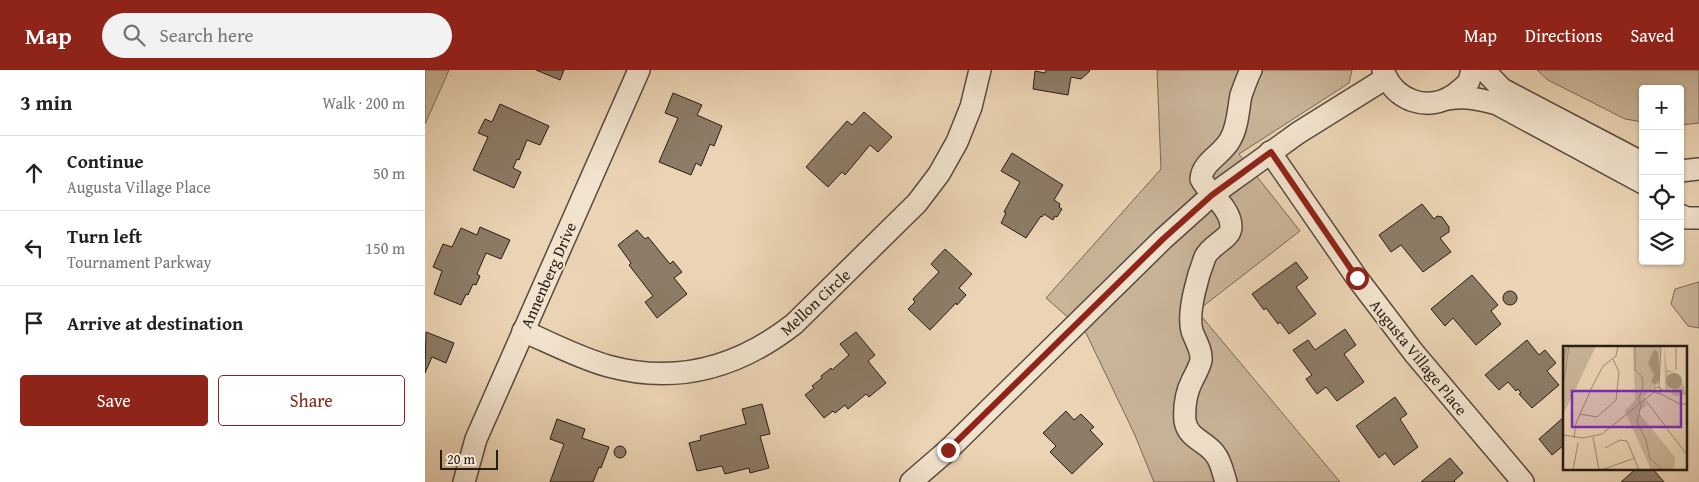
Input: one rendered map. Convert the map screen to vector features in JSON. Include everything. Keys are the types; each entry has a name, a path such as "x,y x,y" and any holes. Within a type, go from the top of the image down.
{"street":[{"name":"Annenberg Drive","path":"464,482 476,439 639,70"},
{"name":"Mellon Circle","path":"523,331 593,361 634,372 661,374 691,372 722,365 750,354 774,340 794,324 917,203 939,174 957,142 971,107 980,70"},
{"path":"1226,482 1215,453 1189,433 1186,424 1186,399 1190,384 1201,360 1190,318 1191,306 1209,249 1229,235 1231,229 1231,220 1201,179 1202,173 1231,139 1242,94 1251,70"},
{"path":"911,482 948,450 1163,239 1212,195 1385,74 1393,89 1405,98 1419,103 1434,104 1459,92 1468,82 1472,70"},
{"path":"1484,70 1502,90 1639,162"},
{"path":"1447,99 1475,98 1497,104 1639,181"},
{"name":"Augusta Village Place","path":"1271,152 1357,278 1402,338 1447,395 1523,482"},
{"path":"1684,171 1699,169"},
{"path":"1684,217 1699,218"}],"shaded area":[{"path":"425,70 449,70 425,124"},
{"path":"1157,70 1352,70 1349,83 1239,154 1300,231 1197,311 1340,482 1154,482 1134,433 1086,333 1046,298 1161,169"},
{"path":"1537,70 1699,70 1699,123 1684,125 1684,85 1639,85 1639,121 1625,119 1548,80"},
{"path":"1699,282 1699,328 1688,326 1671,304 1675,289"}],"building":[{"path":"536,70 564,70 560,80"},
{"path":"1046,70 1090,71 1081,79 1071,77 1068,95 1033,89 1035,71 1045,73"},
{"path":"673,93 702,105 697,115 722,126 714,146 710,144 701,166 696,163 691,175 659,162 678,118 665,113"},
{"path":"500,104 549,126 540,145 527,140 519,160 517,159 513,168 521,172 514,188 473,170 488,137 478,133 485,119 492,122"},
{"path":"864,112 892,137 878,152 870,145 845,175 842,172 828,187 806,167 847,121 852,125"},
{"path":"1012,153 1063,185 1054,200 1060,204 1059,207 1062,209 1057,217 1055,216 1053,220 1044,214 1041,216 1026,238 1001,223 1006,213 1004,212 1020,182 1001,171"},
{"path":"1422,204 1434,219 1437,216 1442,217 1449,227 1449,232 1440,238 1451,252 1423,272 1401,245 1391,252 1379,235"},
{"path":"480,227 510,240 501,259 486,253 477,274 480,276 476,285 473,284 461,305 434,294 442,271 433,267 443,244 452,247 461,228 477,235"},
{"path":"637,230 645,239 648,237 670,264 673,261 682,272 674,278 687,294 657,318 645,302 653,296 629,265 631,263 618,245"},
{"path":"945,249 972,274 959,288 966,295 930,330 908,309 915,302 913,299 939,272 931,264"},
{"path":"1296,262 1308,278 1296,287 1316,314 1289,334 1280,322 1278,324 1266,308 1264,310 1252,294"},
{"path":"1472,275 1498,305 1491,311 1501,324 1476,345 1453,318 1445,326 1431,309"},
{"path":"1507,291 1513,291 1517,298 1513,305 1507,305 1503,301 1503,295"},
{"path":"1345,329 1356,345 1344,354 1364,382 1337,401 1326,387 1317,394 1306,379 1312,375 1293,350 1308,340 1315,350"},
{"path":"426,332 454,343 446,363 432,357 425,373"},
{"path":"856,332 875,355 868,361 886,383 869,397 866,394 848,409 845,405 835,413 833,411 824,418 805,395 814,388 812,386 822,378 821,376 831,368 832,370 849,355 840,344"},
{"path":"1527,340 1539,355 1545,350 1556,363 1547,371 1559,385 1532,408 1519,394 1521,393 1518,389 1516,391 1508,382 1499,390 1485,375"},
{"path":"1395,397 1407,414 1400,419 1418,447 1394,465 1385,453 1379,458 1356,426"},
{"path":"762,404 770,434 760,436 769,468 750,473 749,468 725,474 722,466 697,471 689,443 701,440 700,436 746,424 742,409"},
{"path":"1066,411 1074,420 1081,414 1094,427 1090,430 1103,444 1072,474 1050,452 1056,446 1043,433"},
{"path":"1563,418 1563,446 1552,455 1539,439"},
{"path":"557,419 585,429 582,438 609,447 593,482 550,482 564,444 550,439"},
{"path":"618,446 622,446 626,452 622,458 618,458 614,454 614,450"},
{"path":"1450,458 1463,473 1455,482 1421,482"},
{"path":"1635,470 1654,470 1664,482 1621,482"}],"route":[{"path":"948,450 1163,239 1212,195 1271,152 1357,278"}]}
